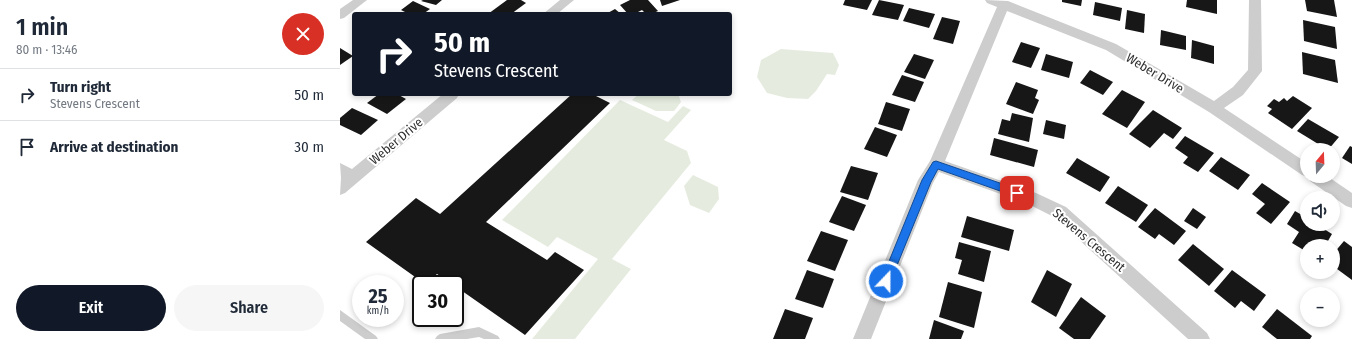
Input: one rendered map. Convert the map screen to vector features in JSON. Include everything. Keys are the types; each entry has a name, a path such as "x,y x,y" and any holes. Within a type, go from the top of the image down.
{"street":[{"path":"340,15 361,0"},
{"path":"552,12 568,0"},
{"name":"Weber Drive","path":"991,0 1111,47 1214,108 1300,166"},
{"path":"1214,108 1238,91 1255,71 1255,0"},
{"path":"862,339 926,180 936,164 1004,4"},
{"name":"Weber Drive","path":"340,188 450,96"},
{"name":"Stevens Crescent","path":"936,164 1031,198 1060,212 1201,339"},
{"path":"340,169 353,178"},
{"path":"1325,183 1352,201"}],"lane":[{"path":"340,315 373,339"},
{"path":"440,339 479,332 495,339"}],"shaded area":[{"path":"781,49 833,53 839,65 835,75 827,74 816,91 808,99 787,98 767,93 757,77 761,60"},
{"path":"637,96 679,96 681,102 674,111 656,111 632,100"},
{"path":"620,100 668,122 683,106 691,110 664,140 687,151 691,163 612,259 631,269 575,339 532,339 598,259 557,237 548,247 502,220"},
{"path":"693,175 718,187 719,199 709,213 690,205 684,186"}],"building":[{"path":"442,0 436,5 421,1"},
{"path":"507,0 521,0 526,3 514,12 491,12"},
{"path":"630,0 648,0 658,11 644,12 642,10 638,12 626,12 620,5"},
{"path":"660,0 680,0 662,6"},
{"path":"845,0 872,0 867,10 843,5"},
{"path":"879,0 904,5 898,20 872,15"},
{"path":"1062,0 1082,0 1081,6 1062,2"},
{"path":"1187,0 1217,0 1217,14 1186,7"},
{"path":"1305,0 1334,0 1337,17 1307,11"},
{"path":"413,1 430,9 426,12 405,12 401,10"},
{"path":"1095,2 1122,8 1120,21 1093,15"},
{"path":"909,8 935,14 929,28 903,21"},
{"path":"615,9 619,12 610,12"},
{"path":"1127,10 1145,14 1144,33 1125,29"},
{"path":"942,17 960,21 953,44 933,39"},
{"path":"1303,20 1335,27 1337,49 1304,41"},
{"path":"1161,30 1186,36 1186,50 1160,45"},
{"path":"1192,40 1214,46 1214,64 1191,58"},
{"path":"1021,42 1040,48 1031,68 1012,62"},
{"path":"340,48 352,57 340,65"},
{"path":"1302,52 1335,60 1338,83 1303,74"},
{"path":"914,54 934,60 925,79 904,72"},
{"path":"1046,54 1073,62 1069,78 1041,70"},
{"path":"1090,70 1113,82 1103,95 1080,83"},
{"path":"902,75 924,82 915,102 892,95"},
{"path":"1016,82 1038,90 1035,98 1039,100 1033,114 1006,104"},
{"path":"1122,90 1145,102 1127,128 1102,114"},
{"path":"376,96 401,96 406,99 387,114 367,103"},
{"path":"570,96 596,96 610,103 486,222 547,260 555,252 584,270 525,335 464,292 464,275 412,275 366,242 416,198 440,214"},
{"path":"1293,96 1312,108 1292,129 1268,113 1272,109 1267,106 1274,99 1279,102 1284,98 1287,101"},
{"path":"886,102 910,109 902,131 878,124"},
{"path":"352,108 378,120 361,135 340,125 340,118"},
{"path":"1153,110 1182,128 1173,139 1164,133 1150,148 1129,134"},
{"path":"1012,113 1033,118 1029,142 998,134 1002,119 1010,121"},
{"path":"1308,119 1339,137 1334,143 1317,143 1297,131"},
{"path":"1046,120 1066,125 1064,139 1043,134"},
{"path":"875,127 897,135 887,157 864,149"},
{"path":"1185,136 1214,153 1198,172 1183,163 1188,157 1175,148"},
{"path":"994,138 1038,150 1034,167 990,155"},
{"path":"1350,146 1352,147 1352,164 1342,158"},
{"path":"1221,157 1250,175 1238,190 1209,171"},
{"path":"1077,158 1110,177 1100,192 1066,173"},
{"path":"851,166 878,173 868,200 840,192"},
{"path":"1262,183 1290,202 1271,224 1256,213 1265,204 1252,194"},
{"path":"1118,186 1148,205 1136,222 1105,203"},
{"path":"842,196 866,205 854,231 829,222"},
{"path":"1155,208 1186,231 1174,245 1159,234 1155,239 1138,227"},
{"path":"1193,208 1206,217 1197,229 1184,221"},
{"path":"1295,211 1300,214 1300,231 1327,231 1332,234 1329,239 1300,239 1300,248 1292,243 1299,232 1287,224"},
{"path":"967,216 1014,230 1009,251 961,237"},
{"path":"821,231 848,240 835,271 807,261"},
{"path":"1344,241 1352,247 1352,280 1340,271 1340,246"},
{"path":"959,242 991,251 984,282 958,274 962,260 955,258"},
{"path":"1193,244 1224,269 1209,286 1178,260"},
{"path":"807,270 834,279 823,308 795,299"},
{"path":"1047,270 1072,284 1056,317 1031,302"},
{"path":"1232,270 1266,295 1254,311 1241,301 1235,308 1214,291"},
{"path":"948,282 982,292 974,328 939,317"},
{"path":"1081,297 1106,316 1090,339 1074,339 1059,328"},
{"path":"785,309 813,318 805,339 773,339"},
{"path":"1277,309 1312,336 1310,339 1277,339 1262,327"},
{"path":"934,320 964,331 961,339 929,339"}],"route":[{"path":"886,281 926,180 936,164 1017,193"}]}
